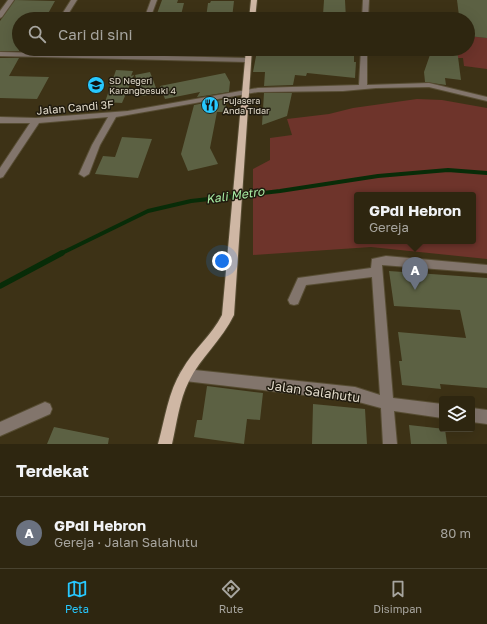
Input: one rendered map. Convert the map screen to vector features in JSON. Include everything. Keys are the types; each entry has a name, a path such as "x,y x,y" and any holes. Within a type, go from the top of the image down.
{"main road":[{"path":"253,12 254,0"},
{"path":"165,444 179,389 186,375 224,325 228,315 248,56"}],"street":[{"path":"0,16 11,0"},
{"path":"66,12 74,0"},
{"path":"150,12 154,0"},
{"path":"365,12 366,0"},
{"path":"0,54 12,53"},
{"path":"102,56 247,60"},
{"path":"363,88 364,56"},
{"name":"Jalan Candi 3F","path":"0,120 36,121 113,115 246,91 430,85 487,99"},
{"path":"84,174 96,145 113,115"},
{"path":"0,175 36,121"},
{"path":"390,444 388,404 375,272 376,262 386,260 487,269"},
{"path":"294,300 302,281 375,272"},
{"name":"Jalan Salahutu","path":"186,375 355,394 388,404 439,411"},
{"path":"0,429 45,409"},
{"path":"475,415 487,417"}],"shaded area":[{"path":"475,37 487,38 487,69 464,66 463,58 458,58 458,56 475,56"},
{"path":"417,99 442,100 487,108 487,259 371,247 253,255 253,169 270,160 270,138 292,135 287,119 329,114 353,108"}],"building":[{"path":"15,0 55,1 49,12 12,12 12,51 0,51 0,21"},
{"path":"162,0 178,0 177,3 184,3 182,12 158,12"},
{"path":"324,0 345,0 346,12 323,12"},
{"path":"457,0 487,0 487,38 475,37 475,12 458,12"},
{"path":"211,1 234,1 233,12 207,12 208,3"},
{"path":"256,56 354,56 354,62 356,62 355,78 307,73 306,76 295,75 293,85 264,86 265,72 253,72"},
{"path":"430,56 458,56 461,80 445,78 446,85 425,82 424,72"},
{"path":"0,58 19,58 9,76 49,77 37,99 0,98"},
{"path":"116,70 133,71 131,76 134,75 122,103 105,102"},
{"path":"150,72 158,93 142,96 135,75"},
{"path":"225,73 230,82 229,92 197,97 200,92 165,99 160,86"},
{"path":"264,93 292,93 287,116 262,125"},
{"path":"227,99 225,112 217,112 210,148 218,164 188,171 181,154 194,105"},
{"path":"122,137 152,139 138,178 95,174 103,156 115,157"},
{"path":"389,271 487,278 487,388 440,384 441,389 402,385 399,361 402,361 398,332 466,338 460,310 394,306"},
{"path":"207,386 263,393 260,420 247,419 244,444 194,437 197,420 202,420"},
{"path":"313,404 365,409 367,444 312,444"},
{"path":"409,425 439,428 439,432 445,432 447,444 411,444"},
{"path":"54,427 109,438 108,444 47,444"}],"waterway":[{"name":"Kali Metro","path":"61,253 148,211 191,201 280,191 378,176 448,170 487,173"},
{"name":"Kali Metro","path":"0,286 61,253"}],"place":[{"name":"SD Negeri Karangbesuki 4","path":"96,85"},
{"name":"Pujasera Anda Tidar","path":"210,105"},
{"name":"GPdI Hebron","path":"415,290"}]}
